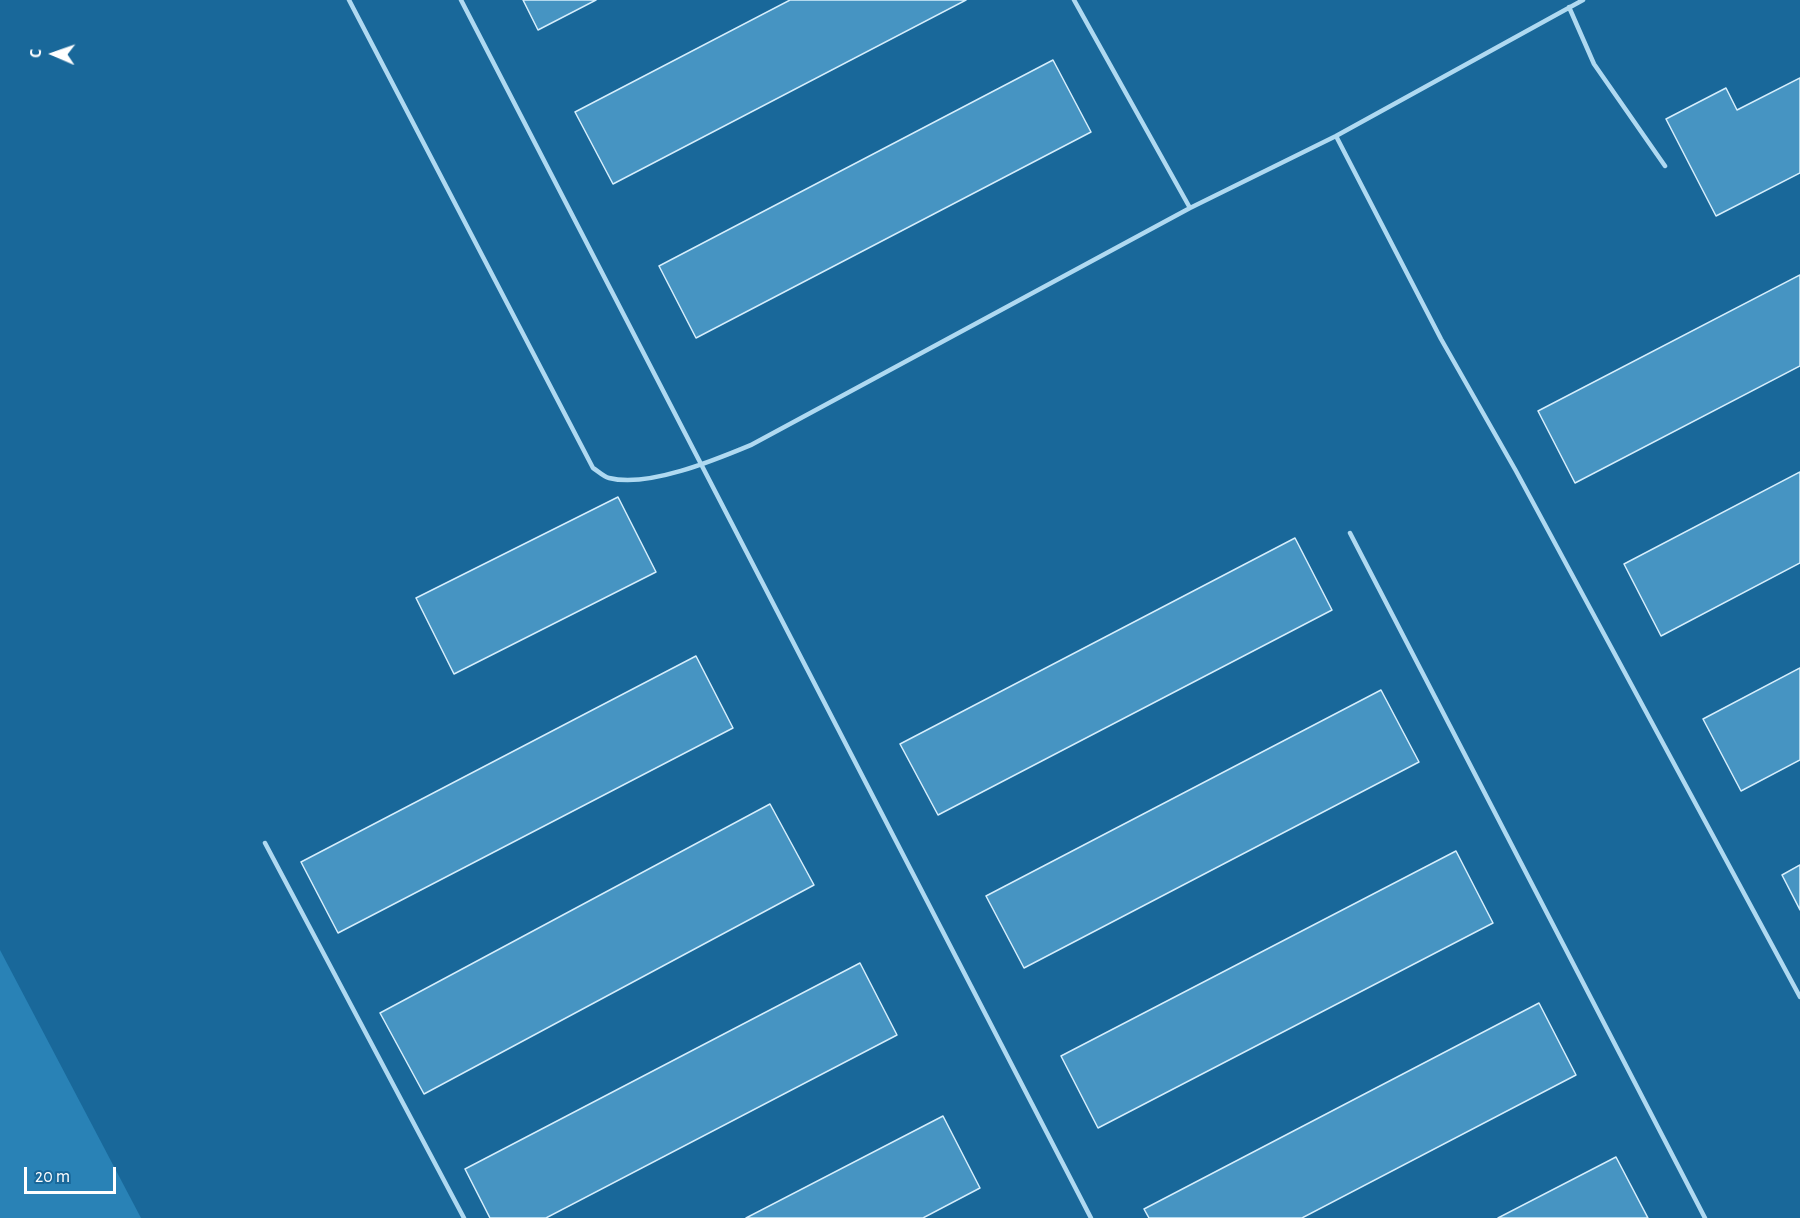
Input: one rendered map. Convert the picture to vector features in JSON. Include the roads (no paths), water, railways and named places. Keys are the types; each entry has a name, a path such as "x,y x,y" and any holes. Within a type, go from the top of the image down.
{"lane":[{"path":"349,0 593,468 608,478 631,479 701,466 751,445 1190,208 1336,136 1583,0"},
{"path":"461,0 1091,1218"},
{"path":"1074,0 1190,208"},
{"path":"1569,7 1594,64 1665,166"},
{"path":"1336,136 1442,339 1516,471 1800,997"},
{"path":"1350,533 1705,1218"},
{"path":"265,843 464,1218"}]}
